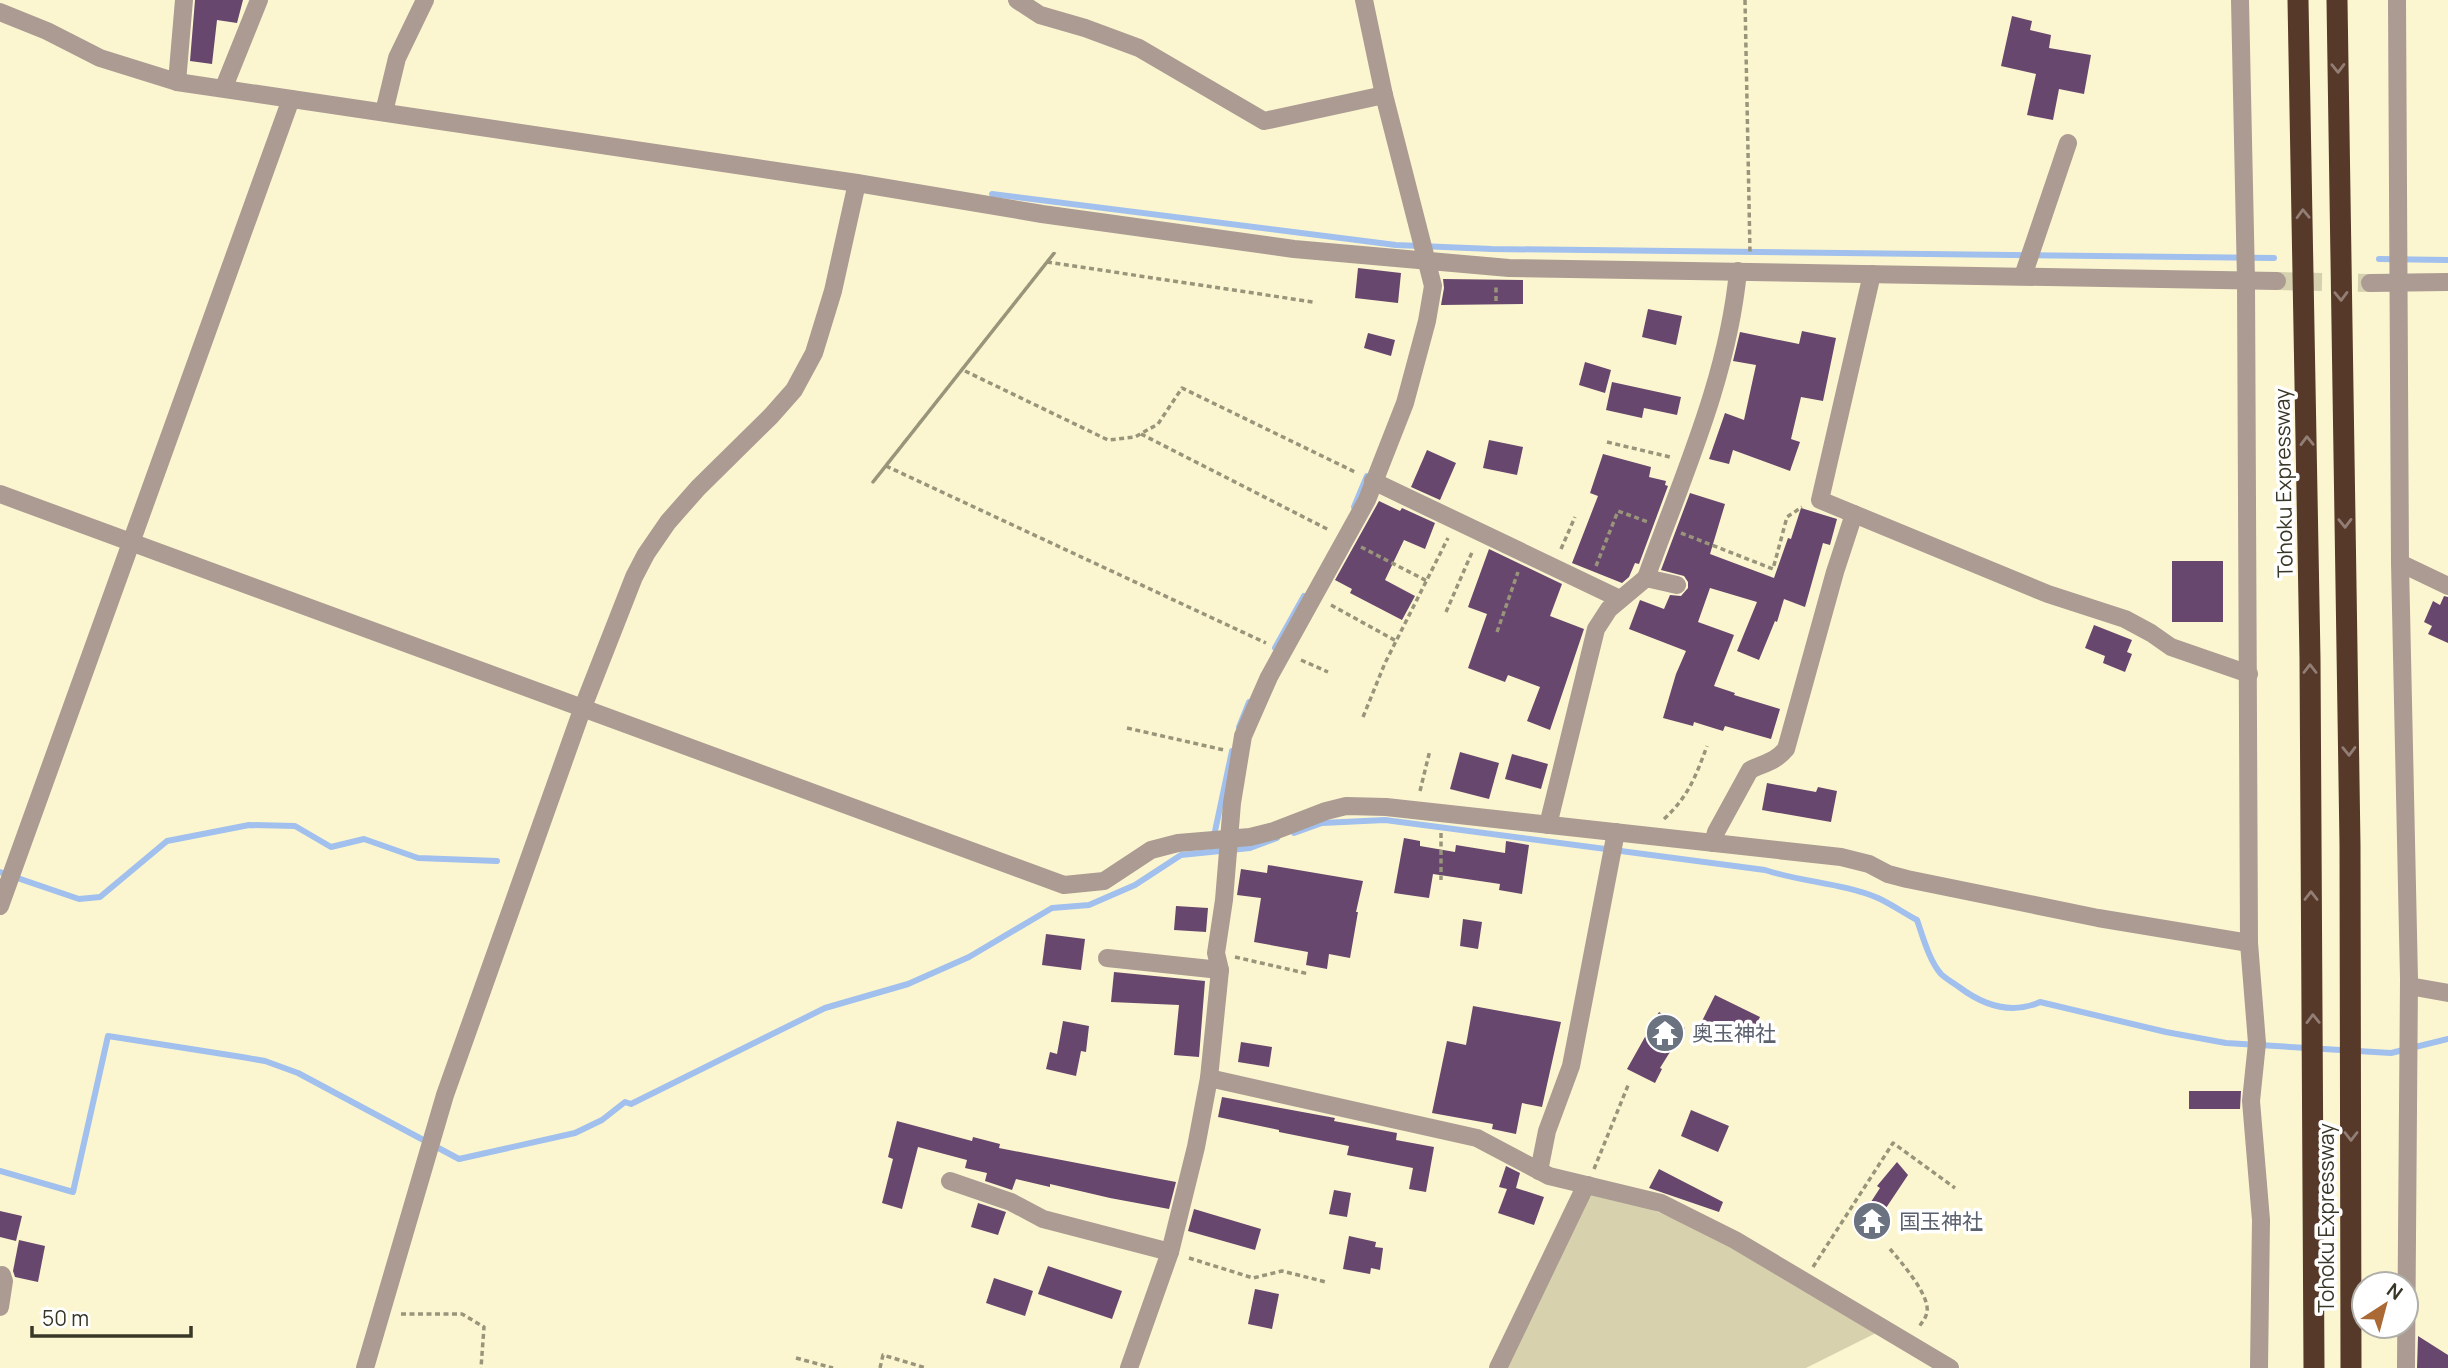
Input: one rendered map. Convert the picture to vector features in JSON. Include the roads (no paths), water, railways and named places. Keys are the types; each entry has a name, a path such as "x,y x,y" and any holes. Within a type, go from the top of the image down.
{"highway":[{"name":"Tohoku Expressway","path":"2298,0 2310,631 2314,1368"},
{"name":"Tohoku Expressway","path":"2337,0 2350,964 2351,1368"}],"street":[{"path":"177,82 184,0"},
{"path":"224,87 259,0"},
{"path":"384,112 397,58 425,0"},
{"path":"1017,0 1040,15 1139,48 1264,121 1384,95"},
{"path":"1129,1368 1170,1252 1196,1147 1209,1077 1227,840 1243,736 1283,651 1367,500 1405,403 1427,321 1433,286 1384,95 1364,0"},
{"path":"2240,0 2246,280 2249,943 2257,1043 2251,1101 2261,1220 2259,1368"},
{"path":"2397,0 2400,563 2409,986 2406,1368"},
{"path":"0,12 47,31 100,58 177,82 1294,249 1509,268 2277,281"},
{"path":"0,905 291,99"},
{"path":"2024,276 2068,143"},
{"path":"365,1368 445,1095 583,707 634,577 668,522 794,390 814,352 833,291 856,183"},
{"path":"1548,825 1596,629 1609,609 1646,578 1712,398 1744,272"},
{"path":"1872,274 1820,500 2049,594 2125,619 2171,648 2249,674"},
{"path":"2370,283 2448,282"},
{"path":"1373,481 1620,599"},
{"path":"0,495 1064,884 1104,881 1151,850 1164,846 1250,838 1346,806 1386,807 1841,858 1869,864 1888,874 1907,879 2098,918 2249,943"},
{"path":"1713,843 1716,832 1750,770 1770,763 1786,749 1835,572 1854,514"},
{"path":"2400,563 2448,586"},
{"path":"1646,578 1677,585"},
{"path":"1539,1171 1547,1131 1571,1066 1616,832"},
{"path":"1107,958 1218,962"},
{"path":"2409,986 2448,993"},
{"path":"1209,1077 1477,1138 1549,1176 1661,1203 1735,1240 1950,1368"},
{"path":"950,1181 1011,1202 1043,1219 1170,1252"},
{"path":"1498,1368 1588,1185"},
{"path":"0,1307 4,1281 2,1275"}],"waterway":[{"path":"992,194 1396,245 1492,249 2274,258"},
{"path":"2379,259 2448,260"},
{"path":"1354,507 1367,476"},
{"path":"1275,648 1304,596"},
{"path":"1239,727 1249,702"},
{"path":"1214,836 1232,751"},
{"path":"1294,833 1322,823 1385,820 1765,870 1850,889 1878,898 1917,920 1930,955 1941,974 1978,999 2008,1008 2040,1002 2166,1032 2226,1043 2391,1053 2448,1039"},
{"path":"0,872 79,899 100,897 167,841 249,825 295,826 331,847 364,839 418,858 497,861"},
{"path":"0,1171 73,1192 108,1036 265,1061 298,1073 459,1159 575,1133 602,1120 625,1102 631,1104 825,1008 908,984 969,957 1052,908 1089,905 1135,885 1181,855 1250,848 1277,838"}],"tunnel":[{"path":"2277,281 2370,283"}],"place":[{"name":"奥玉神社","path":"1665,1033"},
{"name":"国玉神社","path":"1872,1221"}]}
